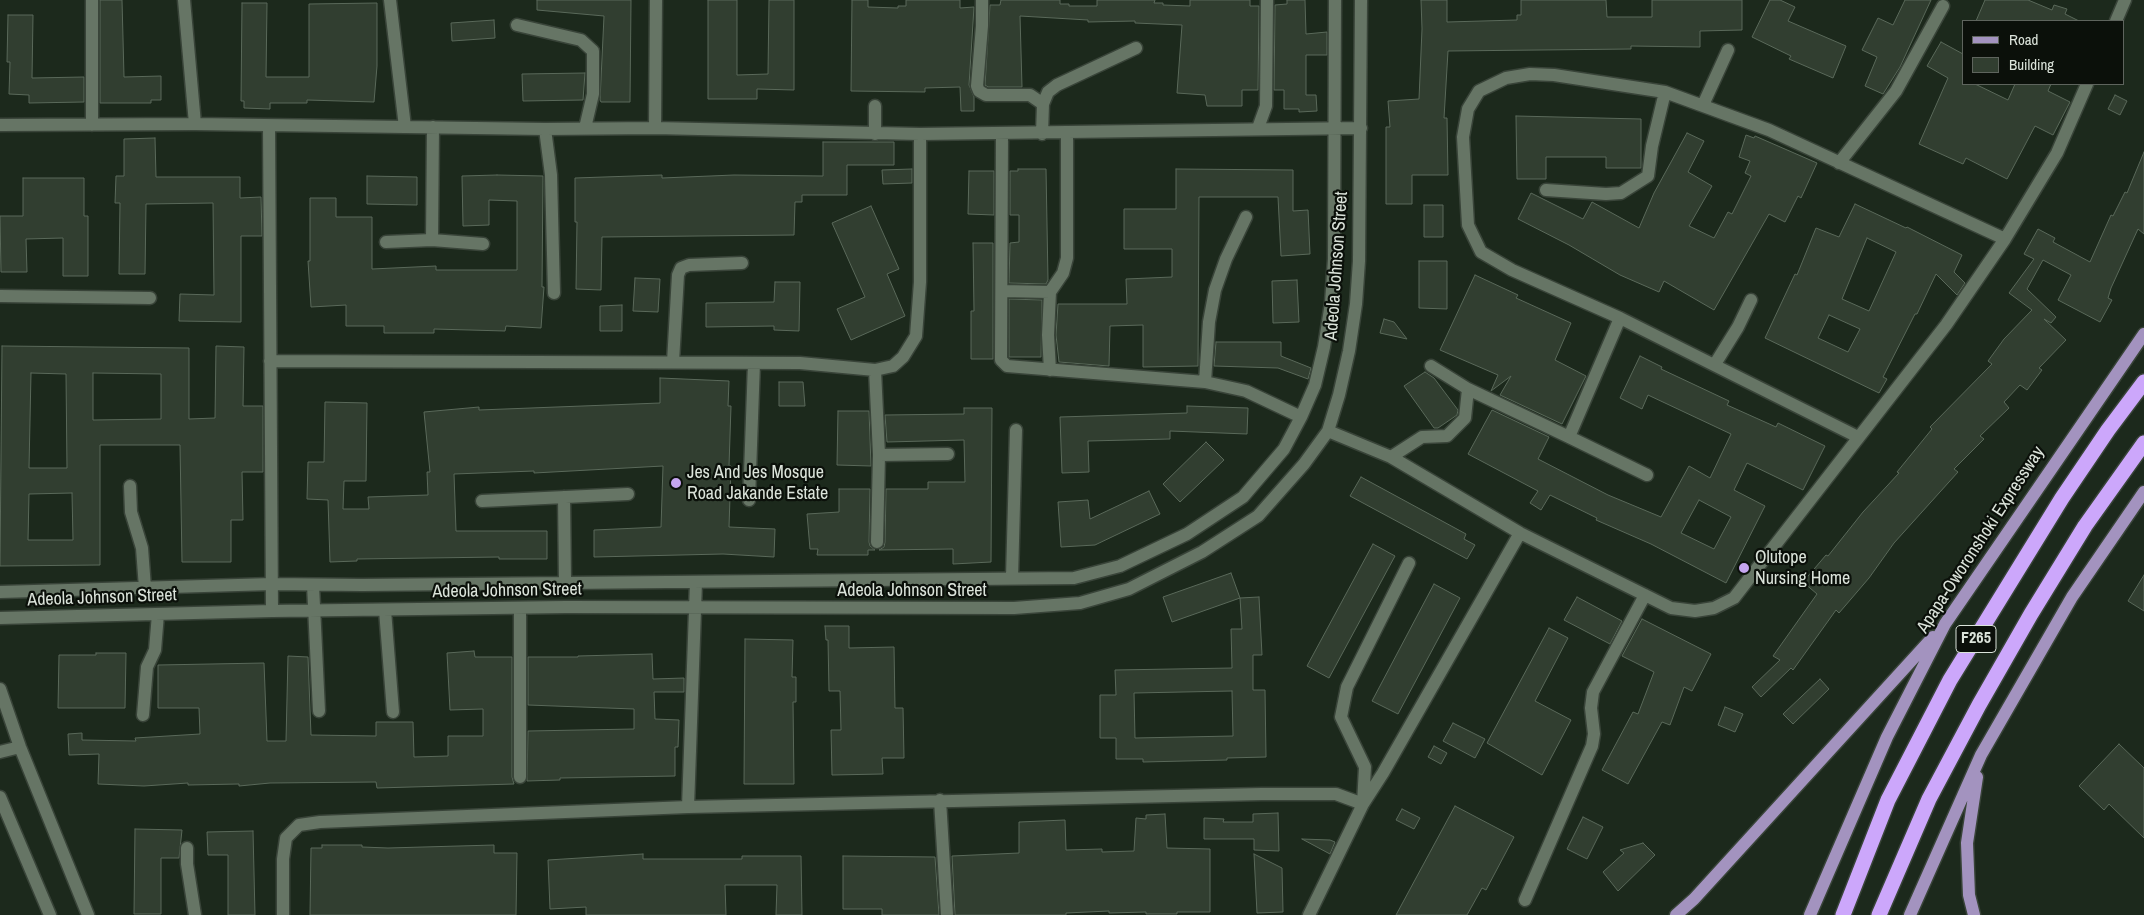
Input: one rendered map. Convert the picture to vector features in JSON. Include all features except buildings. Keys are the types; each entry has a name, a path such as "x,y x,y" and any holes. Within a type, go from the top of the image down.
{"highway":[{"name":"F265","path":"1842,915 1888,800 1950,680 2062,498 2108,430 2144,382"},
{"name":"F265","path":"1879,915 1929,799 1979,705 2031,614 2085,526 2144,443"}],"main road":[{"name":"Apapa-Oworonshoki Expressway","path":"1810,915 1888,737 1945,624 2029,498 2144,334"},
{"path":"1910,915 1981,755 2072,596 2144,492"},
{"path":"1676,915 1694,899 1945,624"},
{"path":"1974,915 1969,895 1967,843 1981,755"}],"street":[{"path":"92,0 92,125"},
{"path":"184,0 195,124"},
{"path":"390,0 406,127"},
{"path":"655,128 656,0"},
{"path":"982,0 982,26 977,86 986,95 1030,95 1043,104"},
{"path":"1258,128 1266,106 1268,0"},
{"name":"Adeola Johnson Street","path":"0,592 272,584 1074,578 1120,566 1187,534 1242,497 1284,449 1301,418 1315,385 1331,303 1334,259 1335,0"},
{"name":"Adeola Johnson Street","path":"0,618 272,611 520,608 1014,608 1080,603 1129,589 1194,556 1258,516 1304,464 1328,430 1339,395 1349,351 1356,304 1359,261 1361,0"},
{"path":"2116,20 2125,0"},
{"path":"1839,163 1896,91 1943,6"},
{"path":"517,25 581,40 593,51 593,94 584,128"},
{"path":"1042,134 1043,104 1048,92 1057,85 1136,48"},
{"path":"1703,105 1728,50"},
{"path":"1858,437 1715,364 1620,318 1512,270 1481,252 1468,225 1463,136 1468,109 1479,91 1506,78 1530,74 1554,75 1666,92 1769,130 2006,239"},
{"path":"1328,430 1391,457 1520,533 1671,608 1695,612 1714,608 1734,598 1946,325 2006,239 2057,153 2087,85"},
{"path":"1546,190 1606,194 1621,193 1648,176 1652,146 1666,92"},
{"path":"875,106 875,134"},
{"path":"0,126 195,124 545,129 655,128 875,134 1042,134 1258,128 1361,128"},
{"path":"269,126 272,611"},
{"path":"432,240 433,127"},
{"path":"545,129 551,175 554,293"},
{"path":"1050,370 1048,335 1050,292 1063,273 1067,258 1067,133"},
{"path":"270,361 800,363 875,370 893,366 903,357 916,336 920,282 920,134"},
{"path":"1002,134 1003,291 1001,360 1007,366 1205,382 1246,391 1301,418"},
{"path":"1205,382 1209,322 1215,290 1226,259 1246,218"},
{"path":"386,242 432,240 483,244"},
{"path":"673,362 678,274 681,268 690,264 742,263"},
{"path":"1003,291 1050,292"},
{"path":"0,296 150,298"},
{"path":"1715,364 1738,327 1751,300"},
{"path":"1569,437 1620,318"},
{"path":"749,500 754,363"},
{"path":"1432,366 1468,389 1647,475"},
{"path":"875,370 880,455 877,542"},
{"path":"1391,457 1422,437 1447,436 1465,418 1468,389"},
{"path":"1012,578 1016,430"},
{"path":"880,455 948,454"},
{"path":"130,486 131,512 142,548 145,588"},
{"path":"482,501 628,494"},
{"path":"564,497 565,582"},
{"path":"1309,915 1363,804 1388,764 1520,533"},
{"path":"1363,804 1365,767 1341,717 1348,687 1409,563"},
{"path":"688,807 696,582"},
{"path":"312,585 319,711"},
{"path":"1525,900 1592,746 1594,734 1591,708 1593,692 1645,595"},
{"path":"520,608 520,778"},
{"path":"385,610 393,712"},
{"path":"143,715 147,668 155,650 158,614"},
{"path":"0,689 20,746 88,915"},
{"path":"0,752 20,746"},
{"path":"283,915 283,859 286,838 299,825 320,822 688,807 856,804 940,800 1336,794 1363,804"},
{"path":"0,797 5,823 50,915"},
{"path":"940,800 947,915"},
{"path":"187,848 190,888 195,915"}],"place":[{"name":"Jes And Jes Mosque Road Jakande Estate","path":"676,483"},
{"name":"Olutope Nursing Home","path":"1744,568"}]}
